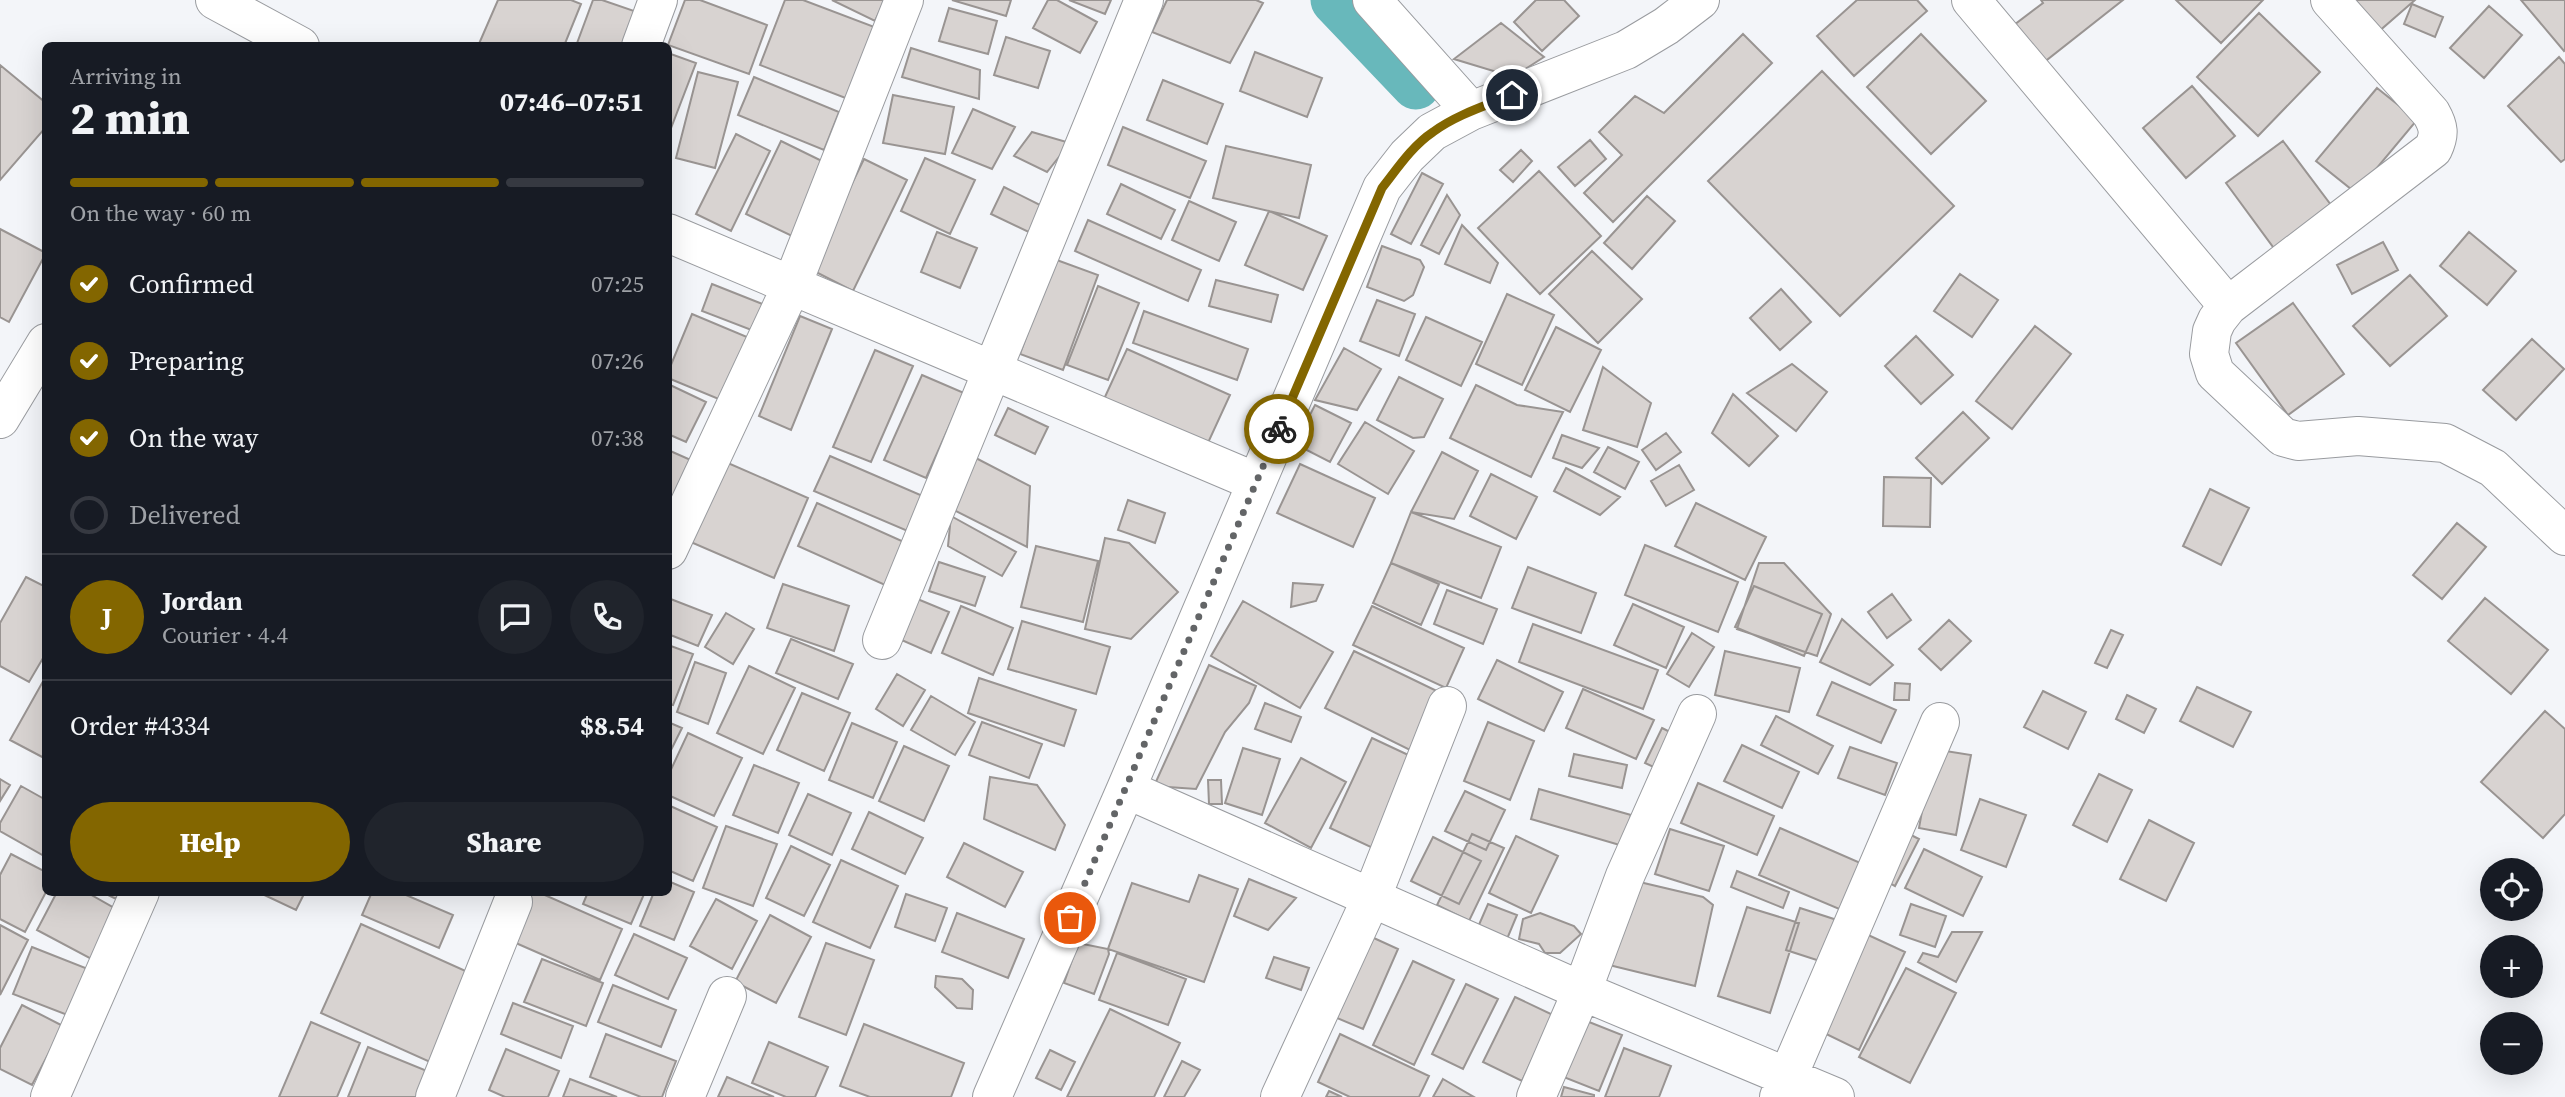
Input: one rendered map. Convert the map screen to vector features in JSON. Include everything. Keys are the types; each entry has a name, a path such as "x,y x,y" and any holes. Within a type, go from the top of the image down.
{"street":[{"path":"215,0 293,42"},
{"path":"642,42 658,0"},
{"path":"672,541 792,285 904,0"},
{"path":"882,640 1144,0"},
{"path":"1371,0 1471,111"},
{"path":"992,1097 1382,188 1407,156 1432,132 1471,111 1626,50 1666,26 1699,0"},
{"path":"1971,0 2228,306"},
{"path":"2330,0 2431,113 2437,123 2439,136 2433,149 2228,306 2212,331 2209,354 2215,373 2283,437 2298,441 2358,436 2445,443 2493,468 2565,536"},
{"path":"672,235 1256,482"},
{"path":"0,419 42,350"},
{"path":"1280,1097 1371,899 1447,706"},
{"path":"1536,1097 1582,991 1625,876 1697,714"},
{"path":"1783,1086 1940,722"},
{"path":"1126,789 1582,991 1783,1086 1835,1097"},
{"path":"61,1093 138,896"},
{"path":"435,1097 513,902"},
{"path":"685,1097 727,996"}],"building":[{"path":"498,0 571,0 581,4 566,42 480,42"},
{"path":"593,0 602,0 640,13 629,42 577,42"},
{"path":"685,0 700,0 767,25 749,74 672,46 672,42 669,42"},
{"path":"785,0 803,0 877,28 848,99 760,65"},
{"path":"832,0 885,0 875,21"},
{"path":"952,0 1011,0 1006,16"},
{"path":"1048,0 1057,0 1097,22 1080,53 1033,28"},
{"path":"1069,0 1111,0 1105,14"},
{"path":"1167,0 1256,0 1263,3 1230,63 1152,32"},
{"path":"1536,0 1564,0 1579,16 1542,51 1514,22"},
{"path":"1857,0 1917,0 1927,11 1854,76 1817,36"},
{"path":"2041,0 2123,0 2043,63 2014,25 2043,3"},
{"path":"2176,0 2263,0 2221,43"},
{"path":"2348,0 2415,0 2377,33"},
{"path":"2521,0 2565,0 2564,51"},
{"path":"2412,4 2443,17 2435,37 2404,24"},
{"path":"2489,6 2522,35 2484,78 2450,48"},
{"path":"949,8 997,21 988,54 939,41"},
{"path":"2259,13 2320,72 2258,136 2197,77"},
{"path":"1501,23 1544,57 1513,77 1454,59"},
{"path":"1743,34 1772,63 1613,222 1584,193 1622,155 1599,132 1635,96 1664,113"},
{"path":"1921,34 1986,101 1931,154 1867,87"},
{"path":"1006,37 1050,51 1038,88 994,75"},
{"path":"911,48 980,70 979,99 902,77"},
{"path":"1255,52 1322,78 1307,117 1240,91"},
{"path":"672,54 696,63 672,126"},
{"path":"2559,57 2565,64 2565,159 2561,162 2508,106"},
{"path":"0,65 42,100 42,132 0,180"},
{"path":"1822,71 1954,206 1840,316 1708,181"},
{"path":"698,72 738,82 715,168 676,158"},
{"path":"754,77 839,112 824,150 738,115"},
{"path":"1163,80 1223,104 1207,144 1147,120"},
{"path":"2192,86 2235,136 2186,178 2143,128"},
{"path":"2377,88 2417,120 2356,193 2316,161"},
{"path":"893,95 954,107 945,154 883,143"},
{"path":"973,109 1015,127 992,169 952,153"},
{"path":"1123,127 1206,161 1190,198 1108,165"},
{"path":"1032,132 1070,143 1047,172 1014,156"},
{"path":"736,134 770,151 731,231 696,214"},
{"path":"1590,140 1606,159 1575,186 1558,167"},
{"path":"781,141 828,164 792,236 746,214"},
{"path":"2283,141 2334,209 2276,251 2226,183"},
{"path":"1226,146 1311,165 1299,218 1213,198"},
{"path":"1521,150 1532,161 1513,182 1500,170"},
{"path":"925,158 975,180 950,234 901,211"},
{"path":"864,159 907,180 853,291 810,269"},
{"path":"1539,171 1601,236 1540,294 1478,228"},
{"path":"1422,173 1443,184 1411,244 1391,234"},
{"path":"1121,184 1175,210 1161,239 1107,214"},
{"path":"1004,187 1052,211 1039,237 991,214"},
{"path":"1447,195 1460,215 1439,254 1421,245"},
{"path":"1647,196 1675,221 1632,269 1604,243"},
{"path":"1189,201 1236,222 1219,261 1172,240"},
{"path":"1269,211 1327,236 1303,290 1245,265"},
{"path":"1088,220 1201,270 1188,301 1075,251"},
{"path":"1462,225 1498,263 1490,283 1445,264"},
{"path":"0,229 42,251 42,260 9,322 0,317"},
{"path":"937,232 977,248 960,288 921,272"},
{"path":"2469,232 2516,271 2487,305 2440,266"},
{"path":"2383,242 2398,270 2352,294 2337,265"},
{"path":"1382,246 1420,260 1424,267 1413,295 1404,301 1367,287"},
{"path":"1592,251 1642,299 1598,343 1549,294"},
{"path":"1054,259 1098,275 1063,370 1020,354"},
{"path":"1960,274 1998,300 1972,337 1934,311"},
{"path":"2410,275 2447,316 2390,366 2353,326"},
{"path":"1216,280 1278,295 1271,322 1209,306"},
{"path":"712,284 765,305 754,331 702,311"},
{"path":"1098,286 1139,303 1108,380 1067,365"},
{"path":"1781,289 1811,322 1780,350 1750,318"},
{"path":"1507,294 1554,315 1522,385 1476,364"},
{"path":"1377,300 1415,314 1399,356 1360,341"},
{"path":"2293,303 2344,374 2288,415 2236,343"},
{"path":"1144,311 1248,349 1237,380 1133,343"},
{"path":"692,314 747,337 721,400 672,380 672,362"},
{"path":"800,316 832,329 791,430 759,416"},
{"path":"1426,317 1482,342 1461,386 1406,360"},
{"path":"2035,326 2071,354 2012,429 1976,401"},
{"path":"1556,327 1601,350 1570,412 1525,390"},
{"path":"1916,336 1953,375 1921,404 1885,366"},
{"path":"2532,339 2564,369 2516,420 2483,390"},
{"path":"1344,348 1381,369 1357,410 1315,400"},
{"path":"1127,349 1230,395 1207,445 1104,399"},
{"path":"875,350 913,366 871,462 833,447"},
{"path":"1792,364 1827,392 1796,431 1747,393"},
{"path":"1603,367 1651,403 1637,447 1583,430"},
{"path":"922,375 964,393 926,478 884,460"},
{"path":"1399,377 1443,399 1424,437 1413,438 1377,420"},
{"path":"1476,385 1517,405 1563,412 1531,477 1450,438"},
{"path":"672,386 706,402 686,442 672,436"},
{"path":"1733,394 1778,436 1749,466 1712,433"},
{"path":"1315,405 1351,423 1330,462 1295,444"},
{"path":"1008,408 1048,427 1035,454 995,435"},
{"path":"1963,412 1989,438 1942,484 1916,458"},
{"path":"1365,422 1414,451 1388,494 1338,464"},
{"path":"1666,433 1681,452 1656,470 1642,450"},
{"path":"1562,435 1599,448 1582,468 1553,458"},
{"path":"1608,447 1639,462 1625,489 1594,472"},
{"path":"672,452 693,461 672,505"},
{"path":"1442,452 1478,471 1454,519 1411,512"},
{"path":"970,455 1030,486 1027,547 944,505"},
{"path":"830,456 932,500 917,535 814,491"},
{"path":"721,460 808,498 774,578 686,540"},
{"path":"1300,464 1375,498 1353,547 1277,513"},
{"path":"1679,465 1694,490 1666,506 1651,481"},
{"path":"1566,468 1620,497 1600,515 1554,491"},
{"path":"1491,474 1537,497 1516,539 1470,516"},
{"path":"1884,477 1931,478 1930,527 1883,526"},
{"path":"2210,489 2249,508 2221,565 2183,546"},
{"path":"1128,500 1165,513 1155,543 1118,530"},
{"path":"817,503 904,542 885,585 798,546"},
{"path":"1696,503 1766,537 1745,580 1675,546"},
{"path":"1411,512 1501,547 1481,598 1391,563"},
{"path":"951,516 1016,552 1002,576 948,546"},
{"path":"2457,523 2486,547 2442,599 2413,575"},
{"path":"1105,538 1129,543 1178,592 1131,639 1085,629"},
{"path":"1645,545 1738,582 1718,632 1625,595"},
{"path":"1036,546 1098,561 1083,622 1021,607"},
{"path":"939,562 985,577 975,606 929,591"},
{"path":"1391,563 1439,584 1421,625 1373,603"},
{"path":"1759,563 1784,563 1831,614 1817,656 1737,629"},
{"path":"1528,567 1596,593 1581,633 1512,608"},
{"path":"26,577 42,585 42,660 29,682 0,666 0,623"},
{"path":"1293,583 1323,585 1316,601 1291,607"},
{"path":"783,584 849,606 834,651 767,628"},
{"path":"1754,586 1822,614 1804,656 1735,627"},
{"path":"1447,590 1497,609 1483,644 1434,624"},
{"path":"1892,594 1911,620 1887,638 1868,612"},
{"path":"915,598 949,612 931,653 897,638"},
{"path":"2485,598 2548,650 2511,694 2448,641"},
{"path":"672,600 712,615 698,646 672,636"},
{"path":"1243,601 1333,652 1300,708 1211,656"},
{"path":"1633,604 1684,627 1666,668 1614,645"},
{"path":"961,606 1013,628 993,675 942,653"},
{"path":"1372,606 1464,648 1446,688 1353,645"},
{"path":"726,613 754,629 733,664 705,647"},
{"path":"1842,619 1893,665 1870,685 1820,662"},
{"path":"1949,620 1971,641 1941,670 1919,649"},
{"path":"1022,621 1110,647 1096,694 1008,669"},
{"path":"1533,624 1658,670 1643,709 1519,662"},
{"path":"2111,630 2123,635 2107,668 2095,663"},
{"path":"1692,633 1714,647 1689,687 1667,674"},
{"path":"791,639 853,664 838,699 776,673"},
{"path":"672,646 693,654 672,705"},
{"path":"1354,651 1443,694 1414,752 1325,708"},
{"path":"1725,651 1800,668 1789,712 1715,695"},
{"path":"1497,660 1563,692 1544,731 1478,699"},
{"path":"695,662 726,673 708,724 677,712"},
{"path":"1209,665 1256,686 1249,703 1225,732 1196,789 1154,786"},
{"path":"749,666 795,688 763,754 717,733"},
{"path":"897,674 925,690 903,726 876,709"},
{"path":"979,678 1076,710 1064,746 968,713"},
{"path":"1832,682 1896,710 1881,743 1817,715"},
{"path":"42,683 42,757 10,740"},
{"path":"1895,683 1910,684 1909,700 1894,700"},
{"path":"2197,687 2251,712 2233,747 2180,721"},
{"path":"1583,689 1654,720 1636,759 1566,728"},
{"path":"2043,691 2086,712 2068,749 2024,727"},
{"path":"802,693 850,713 824,771 777,750"},
{"path":"2127,695 2156,709 2144,733 2116,719"},
{"path":"931,696 975,722 955,755 911,730"},
{"path":"1265,703 1301,717 1291,742 1255,729"},
{"path":"2545,711 2565,729 2565,814 2543,838 2481,782"},
{"path":"1776,716 1833,746 1818,774 1761,745"},
{"path":"982,722 1042,744 1029,778 969,755"},
{"path":"1488,722 1534,741 1510,800 1464,781"},
{"path":"852,723 897,742 873,798 829,780"},
{"path":"672,724 682,728 672,748"},
{"path":"1662,728 1678,736 1662,771 1645,763"},
{"path":"688,733 742,758 714,816 672,797 672,767"},
{"path":"1372,738 1419,760 1375,849 1330,828"},
{"path":"1742,745 1799,772 1782,808 1724,781"},
{"path":"904,746 949,766 924,821 879,801"},
{"path":"1850,747 1897,763 1885,795 1838,778"},
{"path":"1243,748 1280,759 1262,815 1225,803"},
{"path":"1933,749 1971,755 1956,835 1919,828"},
{"path":"1574,754 1627,765 1622,788 1569,776"},
{"path":"1301,758 1346,782 1311,848 1265,823"},
{"path":"754,765 799,783 778,833 733,815"},
{"path":"2099,774 2132,790 2107,842 2073,825"},
{"path":"990,777 1037,785 1065,825 1055,850 984,819"},
{"path":"0,779 10,785 0,801"},
{"path":"1208,780 1221,780 1222,804 1209,804"},
{"path":"1698,783 1774,816 1757,855 1681,823"},
{"path":"21,786 42,798 42,855 0,831 0,823"},
{"path":"1539,789 1631,815 1623,846 1531,819"},
{"path":"1465,791 1505,810 1486,850 1445,831"},
{"path":"808,794 851,813 832,855 789,835"},
{"path":"1980,799 2026,815 2006,867 1961,850"},
{"path":"672,807 717,827 693,881 672,872"},
{"path":"869,812 923,838 905,874 852,849"},
{"path":"2149,820 2194,843 2166,901 2120,879"},
{"path":"726,826 777,844 753,906 703,888"},
{"path":"1780,828 1865,865 1844,911 1759,875"},
{"path":"1670,829 1724,846 1709,891 1655,874"},
{"path":"1905,832 1919,839 1895,886 1881,878"},
{"path":"1472,834 1504,848 1469,921 1437,905"},
{"path":"1516,836 1558,856 1531,913 1489,893"},
{"path":"1433,837 1481,861 1459,904 1411,881"},
{"path":"964,843 1023,872 1005,907 947,877"},
{"path":"791,846 830,865 804,916 766,898"},
{"path":"1924,849 1982,877 1963,916 1905,888"},
{"path":"11,854 42,870 44,896 25,932 0,919 0,875"},
{"path":"841,860 898,886 870,948 813,922"},
{"path":"1737,871 1789,892 1783,908 1731,887"},
{"path":"1199,875 1238,889 1204,982 1108,949 1132,883 1189,902"},
{"path":"1249,879 1296,898 1268,930 1234,916"},
{"path":"1631,880 1703,897 1713,905 1695,986 1609,965"},
{"path":"672,883 694,892 674,940 640,926 652,896 672,896"},
{"path":"906,894 947,908 935,941 895,927"},
{"path":"55,896 93,896 123,913 97,962 37,930"},
{"path":"266,896 303,896 296,910"},
{"path":"370,896 408,896 453,915 439,948 362,915"},
{"path":"527,896 547,896 622,929 600,980 509,940"},
{"path":"586,896 643,896 631,924 583,904"},
{"path":"716,899 757,921 732,969 690,946"},
{"path":"1488,904 1517,915 1507,939 1478,927"},
{"path":"1911,904 1946,916 1935,947 1900,935"},
{"path":"1747,907 1799,923 1770,1013 1718,996"},
{"path":"1800,908 1840,921 1826,963 1786,950"},
{"path":"957,913 1024,939 1008,978 942,952"},
{"path":"1540,913 1574,926 1581,934 1560,953 1545,953 1539,944 1519,939 1523,919"},
{"path":"770,915 811,937 776,1003 735,982"},
{"path":"361,924 470,973 430,1062 321,1013"},
{"path":"0,925 28,940 0,995"},
{"path":"1952,932 1982,932 1956,982 1918,962 1923,953 1938,957"},
{"path":"634,934 687,958 668,999 615,975"},
{"path":"1365,934 1398,949 1363,1029 1330,1015"},
{"path":"1866,934 1905,952 1859,1050 1820,1031"},
{"path":"826,943 874,960 846,1035 799,1017"},
{"path":"1078,943 1108,949 1109,954 1094,994 1064,983"},
{"path":"32,947 88,969 70,1016 13,994"},
{"path":"1117,953 1186,979 1168,1025 1099,1000"},
{"path":"1274,957 1309,968 1301,990 1266,978"},
{"path":"542,959 603,983 586,1026 524,1002"},
{"path":"1413,961 1454,980 1414,1065 1373,1045"},
{"path":"1906,968 1956,993 1910,1083 1859,1057"},
{"path":"936,976 962,979 973,990 972,1009 957,1008 935,987"},
{"path":"1466,984 1498,999 1463,1069 1432,1054"},
{"path":"613,985 676,1010 661,1047 598,1022"},
{"path":"1515,997 1553,1015 1522,1081 1483,1062"},
{"path":"513,1003 573,1026 561,1058 501,1034"},
{"path":"22,1005 63,1026 32,1085 0,1069 0,1048"},
{"path":"1110,1009 1180,1043 1154,1097 1067,1097"},
{"path":"1584,1020 1622,1035 1599,1091 1561,1076"},
{"path":"311,1022 360,1043 337,1097 279,1097"},
{"path":"864,1024 964,1063 951,1097 870,1097 840,1086"},
{"path":"606,1034 676,1061 662,1097 641,1097 590,1077"},
{"path":"1340,1034 1429,1076 1419,1097 1350,1097 1318,1082"},
{"path":"769,1042 828,1067 815,1097 786,1097 752,1083"},
{"path":"368,1047 432,1073 422,1097 348,1097"},
{"path":"1624,1048 1671,1066 1659,1097 1605,1097"},
{"path":"506,1049 559,1071 548,1097 505,1097 489,1090"},
{"path":"1050,1050 1075,1062 1061,1090 1036,1078"},
{"path":"1182,1061 1200,1070 1184,1097 1164,1097"},
{"path":"727,1077 774,1097 718,1097"},
{"path":"570,1079 617,1097 563,1097"},
{"path":"1443,1079 1474,1097 1433,1097"},
{"path":"1564,1087 1594,1095 1594,1097 1561,1097"},
{"path":"1329,1091 1342,1097 1326,1097"}],"waterway":[{"path":"1335,0 1416,85"}],"way so far":[{"path":"1070,918 1279,429"}],"route":[{"path":"1279,429 1382,188 1407,156 1432,132 1471,111 1512,95"}]}
